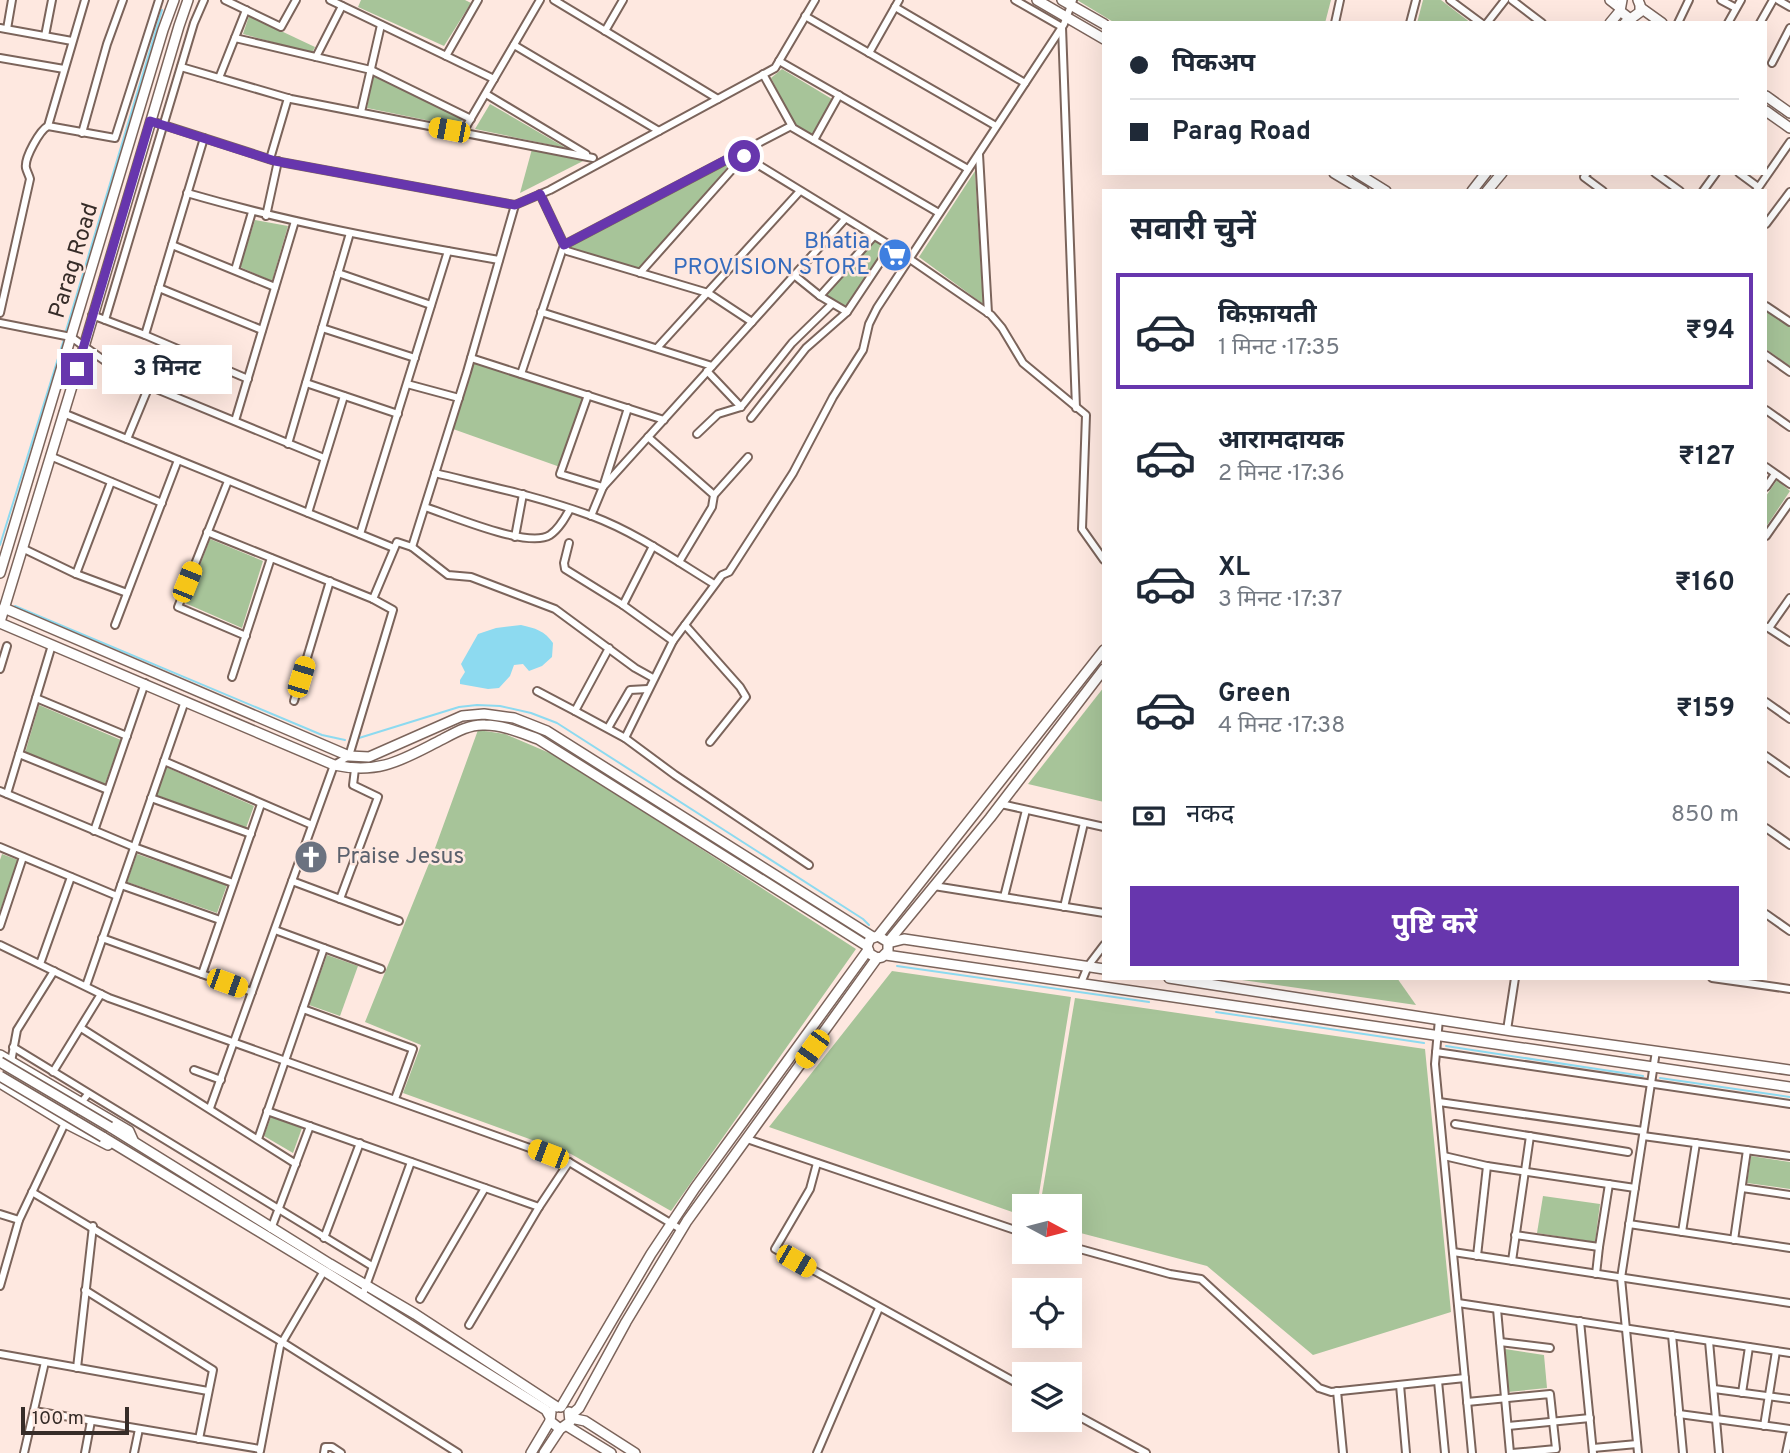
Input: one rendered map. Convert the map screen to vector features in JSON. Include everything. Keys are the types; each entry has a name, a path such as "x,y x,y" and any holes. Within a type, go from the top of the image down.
{"street":[{"path":"12,0 3,29 72,41"},
{"path":"45,36 52,0"},
{"path":"48,126 85,0"},
{"path":"82,133 107,44 123,0"},
{"name":"Parag Road","path":"0,623 4,597 22,548 84,347 188,0"},
{"path":"105,320 194,23 204,0"},
{"path":"225,0 281,27 296,0"},
{"path":"330,0 494,79"},
{"path":"351,10 356,0"},
{"path":"463,132 540,0"},
{"path":"554,0 718,99"},
{"path":"605,31 623,0"},
{"path":"150,121 278,161 515,205 599,164 775,68 815,0"},
{"path":"869,53 899,0"},
{"path":"1015,0 1062,27"},
{"path":"1037,0 1102,38"},
{"path":"1335,21 1340,0"},
{"path":"1411,21 1416,0"},
{"path":"1450,0 1478,21"},
{"path":"1489,21 1505,0"},
{"path":"1512,0 1539,21"},
{"path":"1610,0 1620,6 1632,20 1639,4 1660,21"},
{"path":"1679,21 1689,0"},
{"path":"1721,0 1736,8"},
{"path":"1729,21 1741,0"},
{"path":"1761,21 1775,0 1790,7"},
{"path":"0,313 30,179 26,168 29,154 43,128 48,126 115,138 159,1 173,3 184,11"},
{"path":"446,56 476,1"},
{"path":"625,737 673,641 722,575 729,572 793,472 833,397 863,350 869,324 877,308 1062,27 1067,17 1069,2 1102,23"},
{"name":"Parag Road","path":"0,573 173,3"},
{"path":"316,57 342,6"},
{"path":"895,7 1025,83"},
{"path":"219,78 246,10"},
{"path":"805,16 996,126"},
{"path":"361,112 381,25"},
{"path":"1062,27 1076,408"},
{"path":"1772,63 1788,37 1790,28"},
{"path":"235,38 371,70 471,119"},
{"path":"514,45 659,131"},
{"path":"0,58 64,69"},
{"path":"779,61 968,169"},
{"path":"181,67 288,98 593,158"},
{"path":"763,74 792,125 939,213"},
{"path":"486,94 599,164"},
{"path":"814,140 839,95"},
{"path":"1767,97 1790,113"},
{"path":"127,98 142,102"},
{"path":"270,159 288,98"},
{"path":"1767,112 1790,128"},
{"path":"520,374 564,245 741,155 792,125"},
{"path":"145,335 204,138"},
{"path":"1767,175 1790,142"},
{"path":"979,152 988,313"},
{"path":"741,155 891,246 988,313 1002,328 1023,363 1086,415 1082,529 1102,557"},
{"path":"640,273 741,155"},
{"path":"266,216 278,161"},
{"path":"1337,175 1361,189"},
{"path":"1360,175 1383,189"},
{"path":"1474,189 1484,175"},
{"path":"1489,189 1500,175"},
{"path":"1586,175 1584,177 1600,189"},
{"path":"1658,175 1677,189"},
{"path":"1741,175 1757,189"},
{"path":"1364,189 1368,180"},
{"path":"657,348 800,191"},
{"path":"1767,223 1790,192"},
{"path":"187,193 266,216 499,260"},
{"path":"540,194 567,251 708,293 752,322"},
{"path":"412,547 515,205"},
{"path":"234,270 252,212"},
{"path":"603,487 845,219"},
{"path":"235,421 295,221"},
{"path":"288,444 350,233"},
{"path":"820,296 874,236"},
{"path":"172,245 275,287"},
{"path":"751,418 806,348 847,312 891,246"},
{"path":"360,534 448,251"},
{"path":"338,273 431,305"},
{"path":"794,275 820,296 847,312"},
{"path":"159,288 262,330"},
{"path":"698,434 718,414 741,407 792,343 832,303"},
{"path":"1767,307 1790,323"},
{"path":"541,312 657,348 710,368 741,407"},
{"path":"92,315 248,379"},
{"path":"0,323 71,337 113,366 149,386 324,458"},
{"path":"322,328 415,358"},
{"path":"1767,356 1790,372"},
{"path":"471,358 664,420"},
{"path":"306,383 398,414"},
{"path":"407,384 459,398"},
{"path":"127,439 149,386"},
{"path":"588,395 560,474 603,487"},
{"path":"308,513 344,396"},
{"path":"591,516 628,408"},
{"path":"1767,411 1790,427"},
{"path":"63,413 394,548"},
{"path":"648,437 714,495"},
{"path":"50,456 162,503"},
{"path":"679,562 712,507 714,495 748,457"},
{"path":"115,625 178,460"},
{"path":"1767,468 1790,484"},
{"path":"435,473 523,494 591,516 653,546 715,584"},
{"path":"1767,486 1775,474"},
{"path":"228,481 178,607 246,636"},
{"path":"76,574 111,482"},
{"path":"515,537 523,494"},
{"path":"1767,535 1790,502"},
{"path":"425,507 515,537 541,538 549,536 570,509"},
{"path":"207,532 373,599 393,610 349,756 334,765 210,1108"},
{"path":"373,599 397,542 412,547 448,575 471,577 555,609 635,668 653,678"},
{"path":"569,543 565,569 623,605 673,641"},
{"path":"623,605 653,546"},
{"path":"22,548 76,574 127,593"},
{"path":"232,677 271,558"},
{"path":"294,701 330,582"},
{"path":"1790,598 1767,627 1790,642"},
{"path":"4,608 349,756 369,757 462,716 484,714 514,718 547,731 871,943 881,956 1790,1087"},
{"path":"0,623 334,765 355,769 388,765 465,728 484,724 508,728 547,744 871,943 904,939 1102,969"},
{"path":"685,625 746,697 710,742"},
{"path":"52,645 19,754 3,793 134,848 233,883"},
{"path":"0,670 7,646"},
{"path":"575,710 609,648"},
{"path":"531,1453 552,1411 559,1407 671,1223 783,1064 871,943 1102,653"},
{"path":"544,1453 579,1408 681,1230 881,956 888,942 1001,804 1102,672"},
{"path":"94,831 145,683"},
{"path":"608,728 630,690 648,689"},
{"path":"537,691 625,737 809,865"},
{"path":"36,698 127,736"},
{"path":"86,986 185,701"},
{"path":"1768,704 1790,719"},
{"path":"19,754 108,790"},
{"path":"1767,757 1790,773"},
{"path":"164,761 312,825"},
{"path":"340,899 378,797 353,785 355,769"},
{"path":"151,798 251,834"},
{"path":"202,974 261,804"},
{"path":"1001,804 1102,826"},
{"path":"1004,897 1026,810"},
{"path":"1064,907 1084,822"},
{"path":"1767,829 1790,845"},
{"path":"0,847 117,896"},
{"path":"0,926 23,857"},
{"path":"40,964 71,877"},
{"path":"292,881 399,921"},
{"path":"121,885 220,920"},
{"path":"934,886 1102,913"},
{"path":"1767,915 1790,931"},
{"path":"275,930 381,969"},
{"path":"102,938 252,992"},
{"path":"0,945 101,994 569,1162 681,1230"},
{"path":"258,1139 324,948"},
{"path":"1082,983 1088,966 1102,948"},
{"path":"11,1062 17,1030 54,971"},
{"path":"1182,980 1790,1070"},
{"path":"1507,1030 1515,980"},
{"path":"1726,980 1790,989"},
{"path":"53,1072 101,994"},
{"path":"303,1009 413,1049 395,1099"},
{"path":"1439,1020 1436,1034 1439,1102 1472,1453"},
{"path":"81,1028 296,1164"},
{"path":"13,1047 372,1266"},
{"path":"1638,1453 1621,1278 1656,1051"},
{"path":"1436,1052 1790,1104"},
{"path":"0,1055 128,1131 135,1143"},
{"path":"0,1062 135,1143 324,1270 427,1321 569,1411 567,1422"},
{"path":"194,1070 221,1080"},
{"path":"0,1076 365,1290 547,1410 550,1419"},
{"path":"0,1083 102,1143 123,1149"},
{"path":"0,1286 19,1220 65,1123 88,1094"},
{"path":"1439,1102 1790,1156"},
{"path":"267,1111 539,1207"},
{"path":"1455,1125 1628,1152"},
{"path":"270,1232 310,1126"},
{"path":"1512,1261 1531,1136"},
{"path":"747,1139 1012,1229"},
{"path":"324,1238 360,1143"},
{"path":"1682,1232 1696,1143"},
{"path":"1734,1240 1747,1150"},
{"path":"1444,1157 1635,1188"},
{"path":"365,1290 411,1161"},
{"path":"470,1325 539,1207 569,1162"},
{"path":"817,1163 810,1189 775,1249 1012,1381"},
{"path":"1477,1256 1487,1166"},
{"path":"1597,1274 1609,1184"},
{"path":"420,1299 485,1188"},
{"path":"1742,1188 1790,1195"},
{"path":"32,1192 93,1226 282,1342 446,1450 458,1453"},
{"path":"0,1214 19,1220"},
{"path":"1629,1224 1790,1248"},
{"path":"78,1368 93,1226"},
{"path":"1515,1235 1599,1247"},
{"path":"1082,1250 1170,1274 1201,1279 1319,1388 1337,1391 1465,1378"},
{"path":"1453,1252 1790,1303"},
{"path":"34,1411 260,1451 282,1342 324,1270"},
{"path":"85,1290 213,1370 199,1439"},
{"path":"1458,1303 1790,1353"},
{"path":"817,1453 878,1308"},
{"path":"1467,1402 1505,1398 1550,1394 1556,1449 1511,1453 1505,1398 1497,1309"},
{"path":"1580,1321 1593,1451 1637,1444"},
{"path":"1672,1335 1683,1453"},
{"path":"1709,1341 1719,1453"},
{"path":"1500,1342 1550,1348"},
{"path":"1742,1392 1749,1347"},
{"path":"1764,1426 1776,1351"},
{"path":"0,1354 208,1391"},
{"path":"24,1453 45,1362"},
{"path":"1438,1381 1445,1453"},
{"path":"1399,1385 1406,1453"},
{"path":"1714,1389 1790,1399"},
{"path":"1337,1391 1343,1453"},
{"path":"1679,1414 1790,1432 1786,1453"},
{"path":"1082,1418 1146,1453"},
{"path":"1508,1426 1590,1418"},
{"path":"550,1419 585,1422 635,1453"},
{"path":"85,1453 91,1420"},
{"path":"567,1422 611,1453"},
{"path":"134,1453 139,1429"},
{"path":"324,1453 325,1447 332,1447 341,1453"}],"green space":[{"path":"361,0 465,0 471,3 444,46 358,7"},
{"path":"1077,0 1331,0 1326,21 1112,21"},
{"path":"1423,0 1441,0 1468,21 1418,21"},
{"path":"249,16 315,47 312,53 243,34"},
{"path":"782,69 832,99 812,134 796,126 771,78"},
{"path":"373,76 462,119 460,127 367,108"},
{"path":"490,104 566,148 475,129"},
{"path":"532,149 587,159 520,193"},
{"path":"739,153 640,273 565,248 646,202"},
{"path":"975,171 983,304 919,257"},
{"path":"255,220 288,226 272,281 240,267"},
{"path":"874,236 887,247 845,311 820,296"},
{"path":"1767,311 1790,327 1790,366 1767,350"},
{"path":"473,362 585,395 560,467 453,429"},
{"path":"1777,480 1790,491 1767,526 1767,495"},
{"path":"210,539 263,561 242,628 185,603"},
{"path":"1102,690 1102,802 1028,784"},
{"path":"39,705 121,740 105,784 25,753"},
{"path":"478,730 505,734 559,757 856,949 671,1211 571,1154 403,1093 421,1045 365,1022 434,851"},
{"path":"166,767 254,806 246,828 156,795"},
{"path":"2,854 18,860 0,911 0,860"},
{"path":"137,854 227,885 217,913 127,882"},
{"path":"327,955 358,966 340,1016 309,1005"},
{"path":"892,971 1071,997 1039,1194 1012,1194 1012,1212 769,1127"},
{"path":"1242,980 1398,980 1416,1005"},
{"path":"1075,998 1425,1049 1451,1312 1313,1355 1207,1266 1082,1233 1082,1194 1042,1194"},
{"path":"271,1117 302,1128 293,1153 264,1136"},
{"path":"1751,1156 1790,1162 1790,1189 1747,1183"},
{"path":"1543,1196 1600,1204 1595,1242 1537,1233"},
{"path":"1505,1349 1544,1355 1547,1388 1508,1392"}],"water":[{"path":"521,625 531,627 550,639 553,643 552,657 542,666 529,671 523,664 514,665 510,676 499,688 488,689 460,684 465,672 461,664 478,634 496,628"}],"waterway":[{"path":"65,334 162,10"},
{"path":"0,545 64,339"},
{"path":"15,606 322,735 345,740"},
{"path":"359,738 459,707 500,706 531,713 557,723 869,925"},
{"path":"897,966 1149,1002"},
{"path":"1216,1012 1424,1043"},
{"path":"1446,1046 1643,1076"},
{"path":"1660,1078 1790,1097"}],"place":[{"name":"Bhatia PROVISION STORE","path":"895,255"},
{"name":"Praise Jesus","path":"311,857"}],"route":[{"path":"77,369 150,121 275,161 515,205 540,194 564,245 739,153 744,156"}]}
